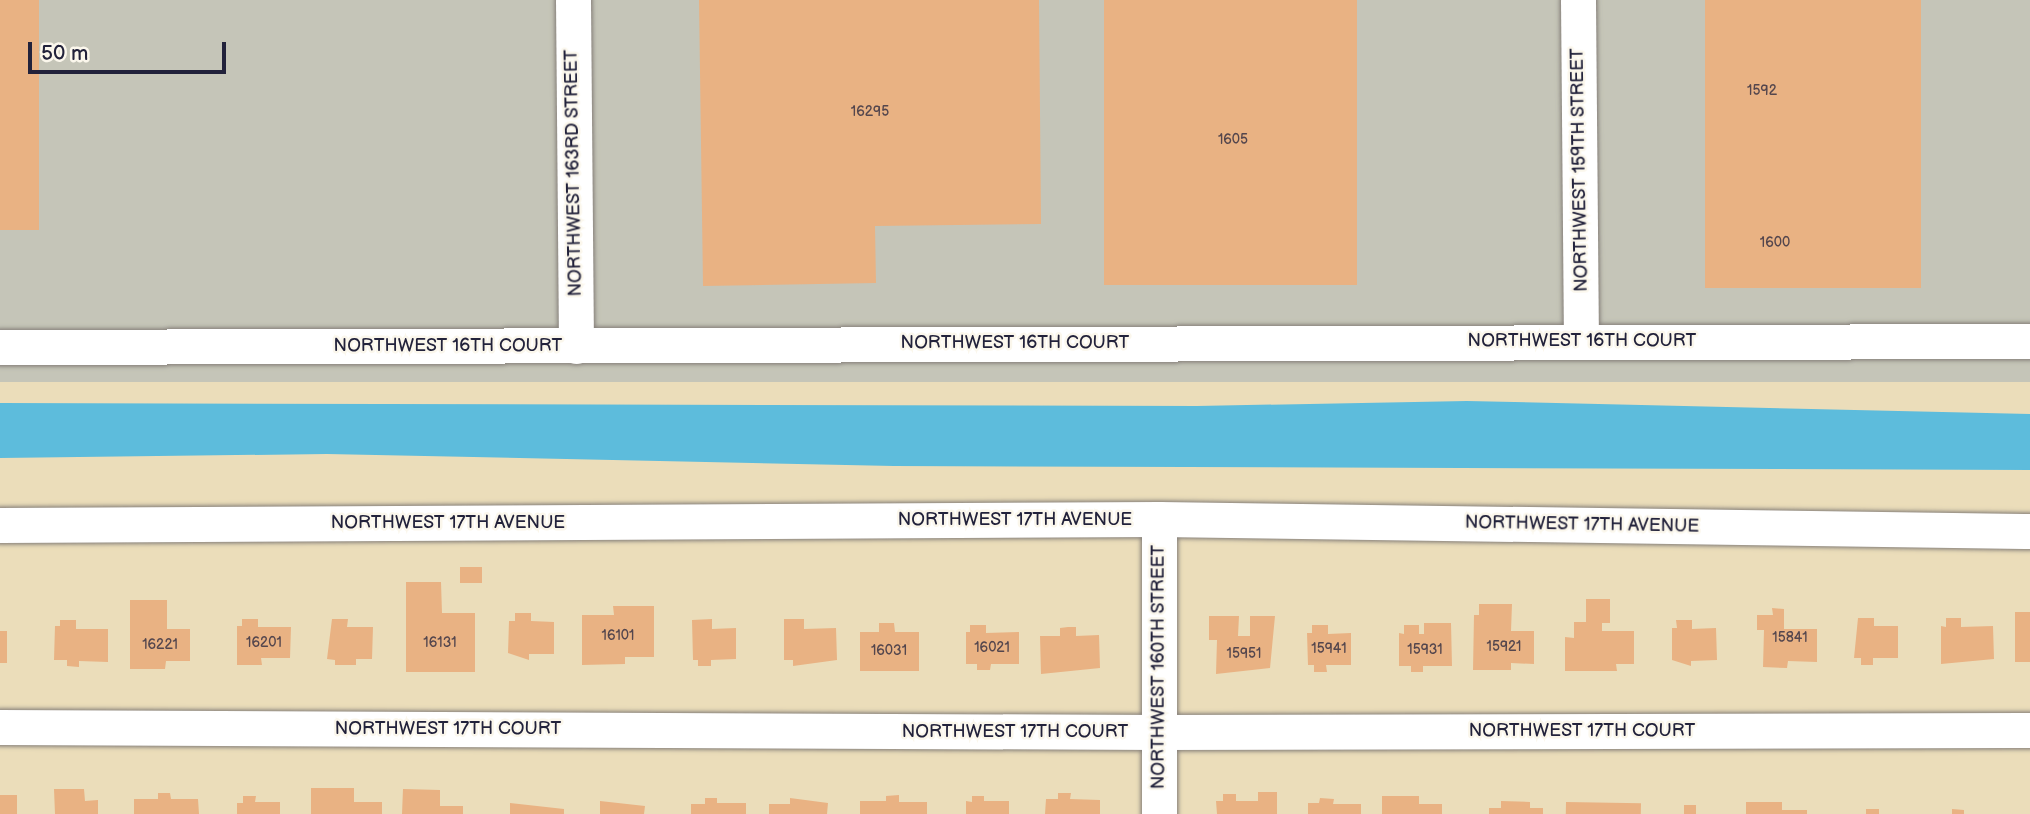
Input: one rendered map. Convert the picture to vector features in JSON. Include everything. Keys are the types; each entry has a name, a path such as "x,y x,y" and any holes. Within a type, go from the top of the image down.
{"street":[{"name":"NORTHWEST 163RD STREET","path":"573,0 576,346"},
{"name":"NORTHWEST 159TH STREET","path":"1578,0 1581,340"},
{"name":"NORTHWEST 16TH COURT","path":"0,347 1581,340 2030,341"},
{"name":"NORTHWEST 17TH AVENUE","path":"0,525 1159,519 2030,531"},
{"name":"NORTHWEST 160TH STREET","path":"1159,519 1159,814"},
{"name":"NORTHWEST 17TH COURT","path":"0,727 1159,733 2030,730"}],"shaded area":[{"path":"0,0 2030,0 2030,382 0,382"}],"water":[{"path":"1467,401 2030,414 2030,470 894,466 327,454 0,458 0,403 1197,406"}],"building":[{"path":"0,0 39,0 39,230 0,230"},
{"path":"699,0 1039,0 1041,224 875,226 876,283 703,286"},
{"path":"1104,0 1357,0 1357,285 1104,285"},
{"path":"1705,0 1921,0 1921,288 1705,288"},
{"path":"460,567 482,567 482,583 460,583"},
{"path":"406,582 441,582 442,613 475,613 475,672 406,672"},
{"path":"1586,599 1610,599 1610,623 1602,623 1602,631 1634,631 1634,664 1616,664 1617,671 1565,671 1565,637 1574,638 1574,622 1586,622"},
{"path":"130,600 167,600 167,629 190,629 190,661 166,661 165,669 130,669"},
{"path":"1479,604 1512,604 1511,631 1534,631 1534,664 1511,663 1511,670 1473,670 1474,615 1479,615"},
{"path":"613,606 654,606 654,657 625,657 625,664 582,665 582,615 614,615"},
{"path":"1772,608 1784,609 1784,629 1817,629 1817,662 1788,661 1787,668 1763,667 1764,630 1757,630 1757,615 1773,615"},
{"path":"2015,612 2030,612 2030,662 2015,662"},
{"path":"515,613 531,613 531,621 554,622 554,654 529,654 529,660 508,653 509,621 515,621"},
{"path":"1209,616 1239,616 1238,636 1250,636 1250,616 1275,616 1270,668 1216,674 1217,640 1209,640"},
{"path":"1858,618 1874,618 1874,626 1898,626 1898,658 1873,658 1873,665 1861,665 1861,658 1854,658"},
{"path":"1946,618 1961,618 1961,627 1993,626 1994,659 1941,664 1941,626 1946,627"},
{"path":"242,619 258,619 258,627 291,627 290,658 261,658 262,665 237,665 237,626 242,626"},
{"path":"332,619 348,619 347,627 373,627 372,659 356,659 356,665 335,665 335,660 327,659"},
{"path":"712,619 712,629 736,628 736,659 711,660 711,666 698,666 698,660 693,660 692,620"},
{"path":"784,619 804,619 804,629 836,628 837,660 793,666 793,660 784,660"},
{"path":"60,620 76,620 76,629 108,629 108,662 79,661 79,667 67,666 67,660 54,660 55,626 60,626"},
{"path":"1676,620 1692,620 1692,629 1716,628 1717,660 1691,661 1691,666 1672,660 1672,628 1677,628"},
{"path":"879,623 894,623 895,632 919,632 919,671 860,671 860,632 879,632"},
{"path":"1424,623 1451,623 1452,666 1423,666 1423,672 1411,672 1411,666 1399,666 1399,633 1404,634 1404,625 1419,625 1419,634 1424,634"},
{"path":"970,625 986,625 986,633 1019,632 1019,664 991,664 990,670 977,670 977,664 966,664 966,632 970,632"},
{"path":"1312,625 1328,625 1328,634 1351,633 1351,665 1326,665 1327,672 1314,672 1314,665 1308,665 1307,633 1312,633"},
{"path":"1076,627 1076,636 1099,635 1100,668 1041,674 1040,636 1060,636 1060,628"},
{"path":"0,631 7,631 7,663 0,663"},
{"path":"311,788 354,788 354,802 382,802 382,814 311,814"},
{"path":"54,789 84,789 85,801 98,800 98,814 55,814"},
{"path":"403,789 440,790 440,806 463,806 463,814 402,814"},
{"path":"1258,792 1277,792 1277,814 1217,814 1216,801 1223,801 1223,794 1236,794 1236,801 1258,801"},
{"path":"158,793 170,793 171,799 198,799 199,814 134,814 134,799 158,799"},
{"path":"1058,793 1071,793 1070,799 1100,800 1100,814 1045,814 1046,799 1058,799"},
{"path":"0,795 17,795 17,814 0,814"},
{"path":"899,795 899,802 927,802 927,814 860,814 860,801 886,801 886,796"},
{"path":"243,796 256,796 255,802 280,802 280,814 237,814 237,803 243,803"},
{"path":"972,796 984,796 984,801 1009,801 1009,814 966,814 966,801 972,802"},
{"path":"1382,796 1419,796 1419,804 1442,804 1442,814 1382,814"},
{"path":"705,798 717,798 717,803 746,803 746,814 691,814 691,804 705,804"},
{"path":"790,798 828,803 827,814 769,814 769,804 790,804"},
{"path":"1320,798 1334,799 1333,804 1361,804 1361,814 1308,814 1308,803 1319,803"},
{"path":"600,801 645,806 644,814 600,814"},
{"path":"1501,801 1530,802 1530,808 1543,808 1543,814 1489,814 1489,808 1501,808"},
{"path":"1566,802 1641,803 1641,814 1566,814"},
{"path":"1746,802 1782,802 1782,810 1807,810 1807,814 1746,814"},
{"path":"510,803 564,809 564,814 510,814"},
{"path":"1684,805 1696,805 1696,814 1684,814"},
{"path":"1866,809 1879,809 1879,814 1866,814"},
{"path":"1952,809 1964,810 1964,814 1952,814"}]}
